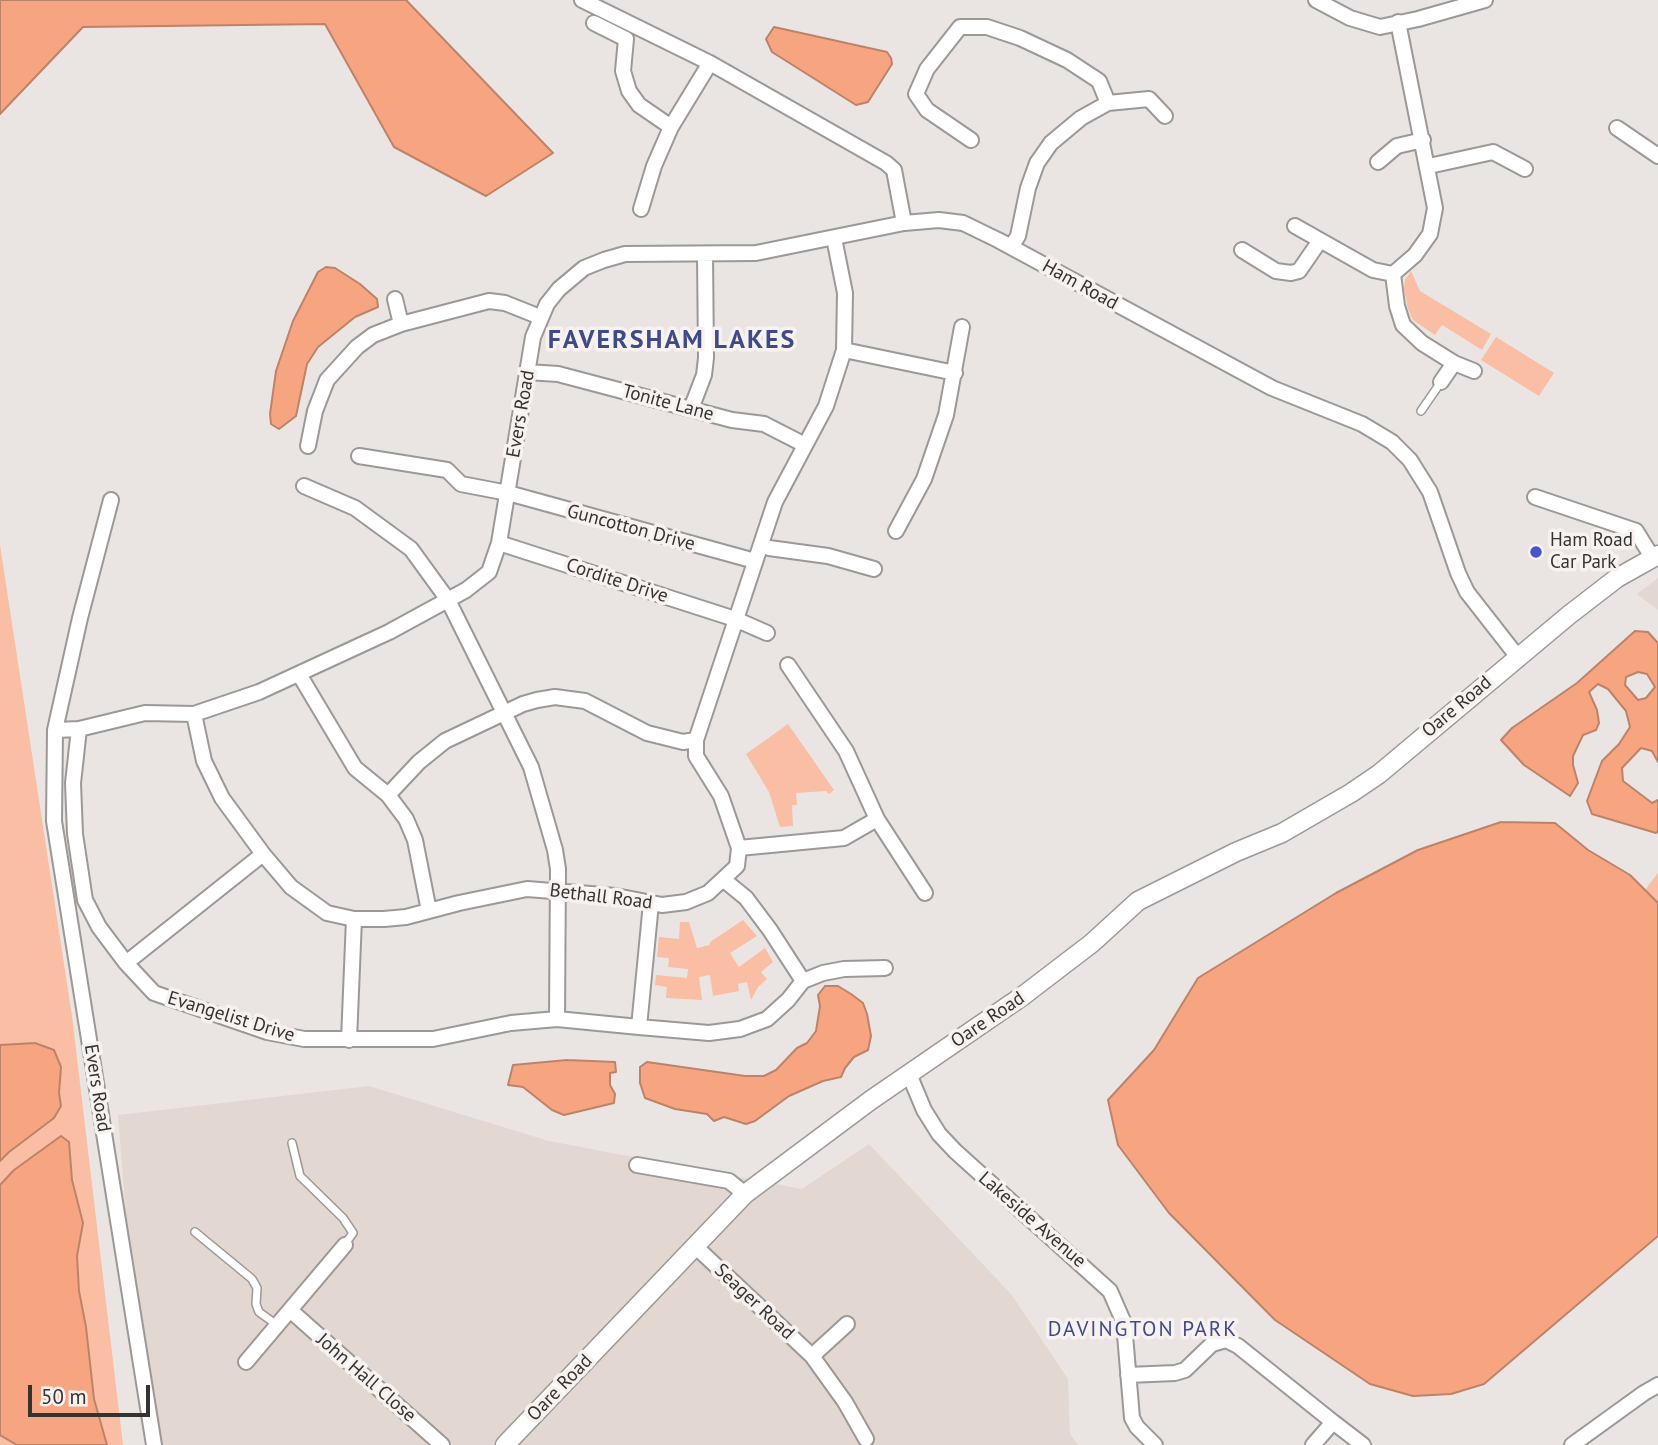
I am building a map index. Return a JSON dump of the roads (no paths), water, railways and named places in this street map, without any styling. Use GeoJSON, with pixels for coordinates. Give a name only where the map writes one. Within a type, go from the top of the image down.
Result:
{"type":"FeatureCollection","features":[{"type":"Feature","properties":{"kind":"street"},"geometry":{"type":"LineString","coordinates":[[582,0],[710,63],[886,163],[894,170],[904,223]]}},
{"type":"Feature","properties":{"kind":"street"},"geometry":{"type":"LineString","coordinates":[[1316,0],[1350,18],[1380,27],[1485,0]]}},
{"type":"Feature","properties":{"kind":"street"},"geometry":{"type":"LineString","coordinates":[[1393,274],[1415,255],[1430,234],[1436,208],[1398,22]]}},
{"type":"Feature","properties":{"kind":"street"},"geometry":{"type":"LineString","coordinates":[[594,23],[626,39],[623,71],[629,91],[639,105],[671,127]]}},
{"type":"Feature","properties":{"kind":"street"},"geometry":{"type":"LineString","coordinates":[[971,140],[928,110],[916,94],[927,69],[960,27],[987,27],[1020,38],[1067,60],[1099,80],[1108,103]]}},
{"type":"Feature","properties":{"kind":"street"},"geometry":{"type":"LineString","coordinates":[[640,209],[654,166],[671,127],[710,63]]}},
{"type":"Feature","properties":{"kind":"street"},"geometry":{"type":"LineString","coordinates":[[1011,247],[1018,236],[1028,188],[1037,163],[1051,143],[1081,118],[1108,103],[1149,99],[1165,116]]}},
{"type":"Feature","properties":{"kind":"street"},"geometry":{"type":"LineString","coordinates":[[1617,128],[1658,156]]}},
{"type":"Feature","properties":{"kind":"street"},"geometry":{"type":"LineString","coordinates":[[1378,162],[1397,146],[1423,140]]}},
{"type":"Feature","properties":{"kind":"street"},"geometry":{"type":"LineString","coordinates":[[1429,166],[1493,152],[1525,169]]}},
{"type":"Feature","properties":{"kind":"street","name":"Ham Road"},"geometry":{"type":"LineString","coordinates":[[904,223],[939,220],[963,223],[1272,388],[1362,424],[1401,450],[1418,470],[1430,492],[1467,592],[1517,656]]}},
{"type":"Feature","properties":{"kind":"street","name":"Evers Road"},"geometry":{"type":"LineString","coordinates":[[194,715],[259,692],[389,632],[449,600],[489,572],[499,543],[533,337],[547,304],[584,268],[625,254],[756,253],[904,223]]}},
{"type":"Feature","properties":{"kind":"street"},"geometry":{"type":"LineString","coordinates":[[1295,226],[1319,242],[1373,270],[1393,274]]}},
{"type":"Feature","properties":{"kind":"street"},"geometry":{"type":"LineString","coordinates":[[834,238],[845,293],[844,351],[827,406],[775,502],[696,740],[696,756],[721,796],[740,848],[844,838],[877,820]]}},
{"type":"Feature","properties":{"kind":"street"},"geometry":{"type":"LineString","coordinates":[[1242,250],[1276,271],[1291,273],[1299,271],[1319,242]]}},
{"type":"Feature","properties":{"kind":"street"},"geometry":{"type":"LineString","coordinates":[[691,409],[704,375],[706,358],[705,254]]}},
{"type":"Feature","properties":{"kind":"street"},"geometry":{"type":"LineString","coordinates":[[1393,274],[1396,306],[1402,325],[1422,343],[1454,363],[1474,371]]}},
{"type":"Feature","properties":{"kind":"street"},"geometry":{"type":"LineString","coordinates":[[395,299],[401,324]]}},
{"type":"Feature","properties":{"kind":"street"},"geometry":{"type":"LineString","coordinates":[[308,446],[315,411],[327,380],[357,347],[373,335],[401,324],[489,300],[505,303],[540,317]]}},
{"type":"Feature","properties":{"kind":"street"},"geometry":{"type":"LineString","coordinates":[[896,531],[924,479],[946,415],[962,327]]}},
{"type":"Feature","properties":{"kind":"street"},"geometry":{"type":"LineString","coordinates":[[844,351],[955,373]]}},
{"type":"Feature","properties":{"kind":"street"},"geometry":{"type":"LineString","coordinates":[[1441,382],[1454,363]]}},
{"type":"Feature","properties":{"kind":"street","name":"Tonite Lane"},"geometry":{"type":"LineString","coordinates":[[527,372],[558,374],[732,420],[764,424],[805,445]]}},
{"type":"Feature","properties":{"kind":"street","name":"Guncotton Drive"},"geometry":{"type":"LineString","coordinates":[[359,456],[447,470],[461,484],[508,494],[755,561]]}},
{"type":"Feature","properties":{"kind":"street"},"geometry":{"type":"LineString","coordinates":[[304,486],[355,508],[411,549],[449,600],[531,767],[558,869],[557,1019]]}},
{"type":"Feature","properties":{"kind":"street"},"geometry":{"type":"LineString","coordinates":[[1535,497],[1636,531],[1655,556]]}},
{"type":"Feature","properties":{"kind":"street","name":"Evers Road"},"geometry":{"type":"LineString","coordinates":[[111,500],[80,618],[55,730],[54,821],[154,1445]]}},
{"type":"Feature","properties":{"kind":"street","name":"Cordite Drive"},"geometry":{"type":"LineString","coordinates":[[499,543],[735,619],[767,633]]}},
{"type":"Feature","properties":{"kind":"street"},"geometry":{"type":"LineString","coordinates":[[769,548],[828,556],[874,569]]}},
{"type":"Feature","properties":{"kind":"street","name":"Oare Road"},"geometry":{"type":"LineString","coordinates":[[505,1445],[745,1194],[834,1127],[1034,988],[1092,943],[1138,901],[1236,852],[1282,833],[1361,787],[1517,656],[1617,578],[1655,556]]}},
{"type":"Feature","properties":{"kind":"street"},"geometry":{"type":"LineString","coordinates":[[788,665],[846,751],[877,820],[925,893]]}},
{"type":"Feature","properties":{"kind":"street"},"geometry":{"type":"LineString","coordinates":[[299,674],[355,768],[388,795],[406,819],[415,840],[429,912]]}},
{"type":"Feature","properties":{"kind":"street"},"geometry":{"type":"LineString","coordinates":[[388,795],[419,762],[444,741],[537,699],[555,697],[586,701],[647,733],[683,742],[696,740]]}},
{"type":"Feature","properties":{"kind":"street"},"geometry":{"type":"LineString","coordinates":[[55,730],[79,729],[145,713],[194,715]]}},
{"type":"Feature","properties":{"kind":"street","name":"Bethall Road"},"geometry":{"type":"LineString","coordinates":[[194,715],[204,761],[222,798],[291,887],[327,913],[355,919],[384,919],[429,912],[527,889],[616,896],[662,905],[686,902],[708,894],[723,880],[737,866],[740,848]]}},
{"type":"Feature","properties":{"kind":"street","name":"Evangelist Drive"},"geometry":{"type":"LineString","coordinates":[[79,729],[72,783],[75,834],[85,900],[99,927],[126,963],[154,993],[267,1032],[304,1039],[433,1039],[510,1023],[557,1019],[709,1033],[740,1029],[766,1019],[788,1000],[803,981]]}},
{"type":"Feature","properties":{"kind":"street"},"geometry":{"type":"LineString","coordinates":[[126,963],[262,853]]}},
{"type":"Feature","properties":{"kind":"street"},"geometry":{"type":"LineString","coordinates":[[723,880],[746,898],[803,981],[844,969],[885,968]]}},
{"type":"Feature","properties":{"kind":"street"},"geometry":{"type":"LineString","coordinates":[[639,1027],[651,903]]}},
{"type":"Feature","properties":{"kind":"street"},"geometry":{"type":"LineString","coordinates":[[349,1040],[355,919]]}},
{"type":"Feature","properties":{"kind":"street","name":"Lakeside Avenue"},"geometry":{"type":"LineString","coordinates":[[909,1074],[929,1118],[954,1151],[1110,1291],[1124,1323],[1132,1418],[1155,1445]]}},
{"type":"Feature","properties":{"kind":"street"},"geometry":{"type":"LineString","coordinates":[[637,1165],[729,1181],[745,1194]]}},
{"type":"Feature","properties":{"kind":"street"},"geometry":{"type":"LineString","coordinates":[[246,1362],[345,1245]]}},
{"type":"Feature","properties":{"kind":"street","name":"Seager Road"},"geometry":{"type":"LineString","coordinates":[[696,1247],[812,1356],[839,1392],[870,1442]]}},
{"type":"Feature","properties":{"kind":"street","name":"John Hall Close"},"geometry":{"type":"LineString","coordinates":[[289,1310],[442,1445]]}},
{"type":"Feature","properties":{"kind":"street"},"geometry":{"type":"LineString","coordinates":[[812,1356],[847,1324]]}},
{"type":"Feature","properties":{"kind":"street"},"geometry":{"type":"LineString","coordinates":[[1128,1375],[1175,1373],[1185,1370],[1212,1345],[1226,1340],[1238,1346],[1363,1445]]}},
{"type":"Feature","properties":{"kind":"street"},"geometry":{"type":"LineString","coordinates":[[1572,1445],[1658,1385]]}},
{"type":"Feature","properties":{"kind":"street"},"geometry":{"type":"LineString","coordinates":[[1313,1445],[1334,1422]]}},
{"type":"Feature","properties":{"kind":"lane"},"geometry":{"type":"LineString","coordinates":[[1421,411],[1441,382]]}},
{"type":"Feature","properties":{"kind":"lane"},"geometry":{"type":"LineString","coordinates":[[292,1143],[300,1176],[343,1218],[353,1233],[345,1245]]}},
{"type":"Feature","properties":{"kind":"lane"},"geometry":{"type":"LineString","coordinates":[[195,1231],[251,1279],[257,1287],[256,1304],[260,1312],[277,1325]]}},
{"type":"Feature","properties":{"kind":"place","name":"Ham Road Car Park"},"geometry":{"type":"Point","coordinates":[1536,552]}},
{"type":"Feature","properties":{"kind":"district","name":"FAVERSHAM LAKES"},"geometry":{"type":"Point","coordinates":[672,341]}},
{"type":"Feature","properties":{"kind":"district","name":"DAVINGTON PARK"},"geometry":{"type":"Point","coordinates":[1143,1330]}}]}
